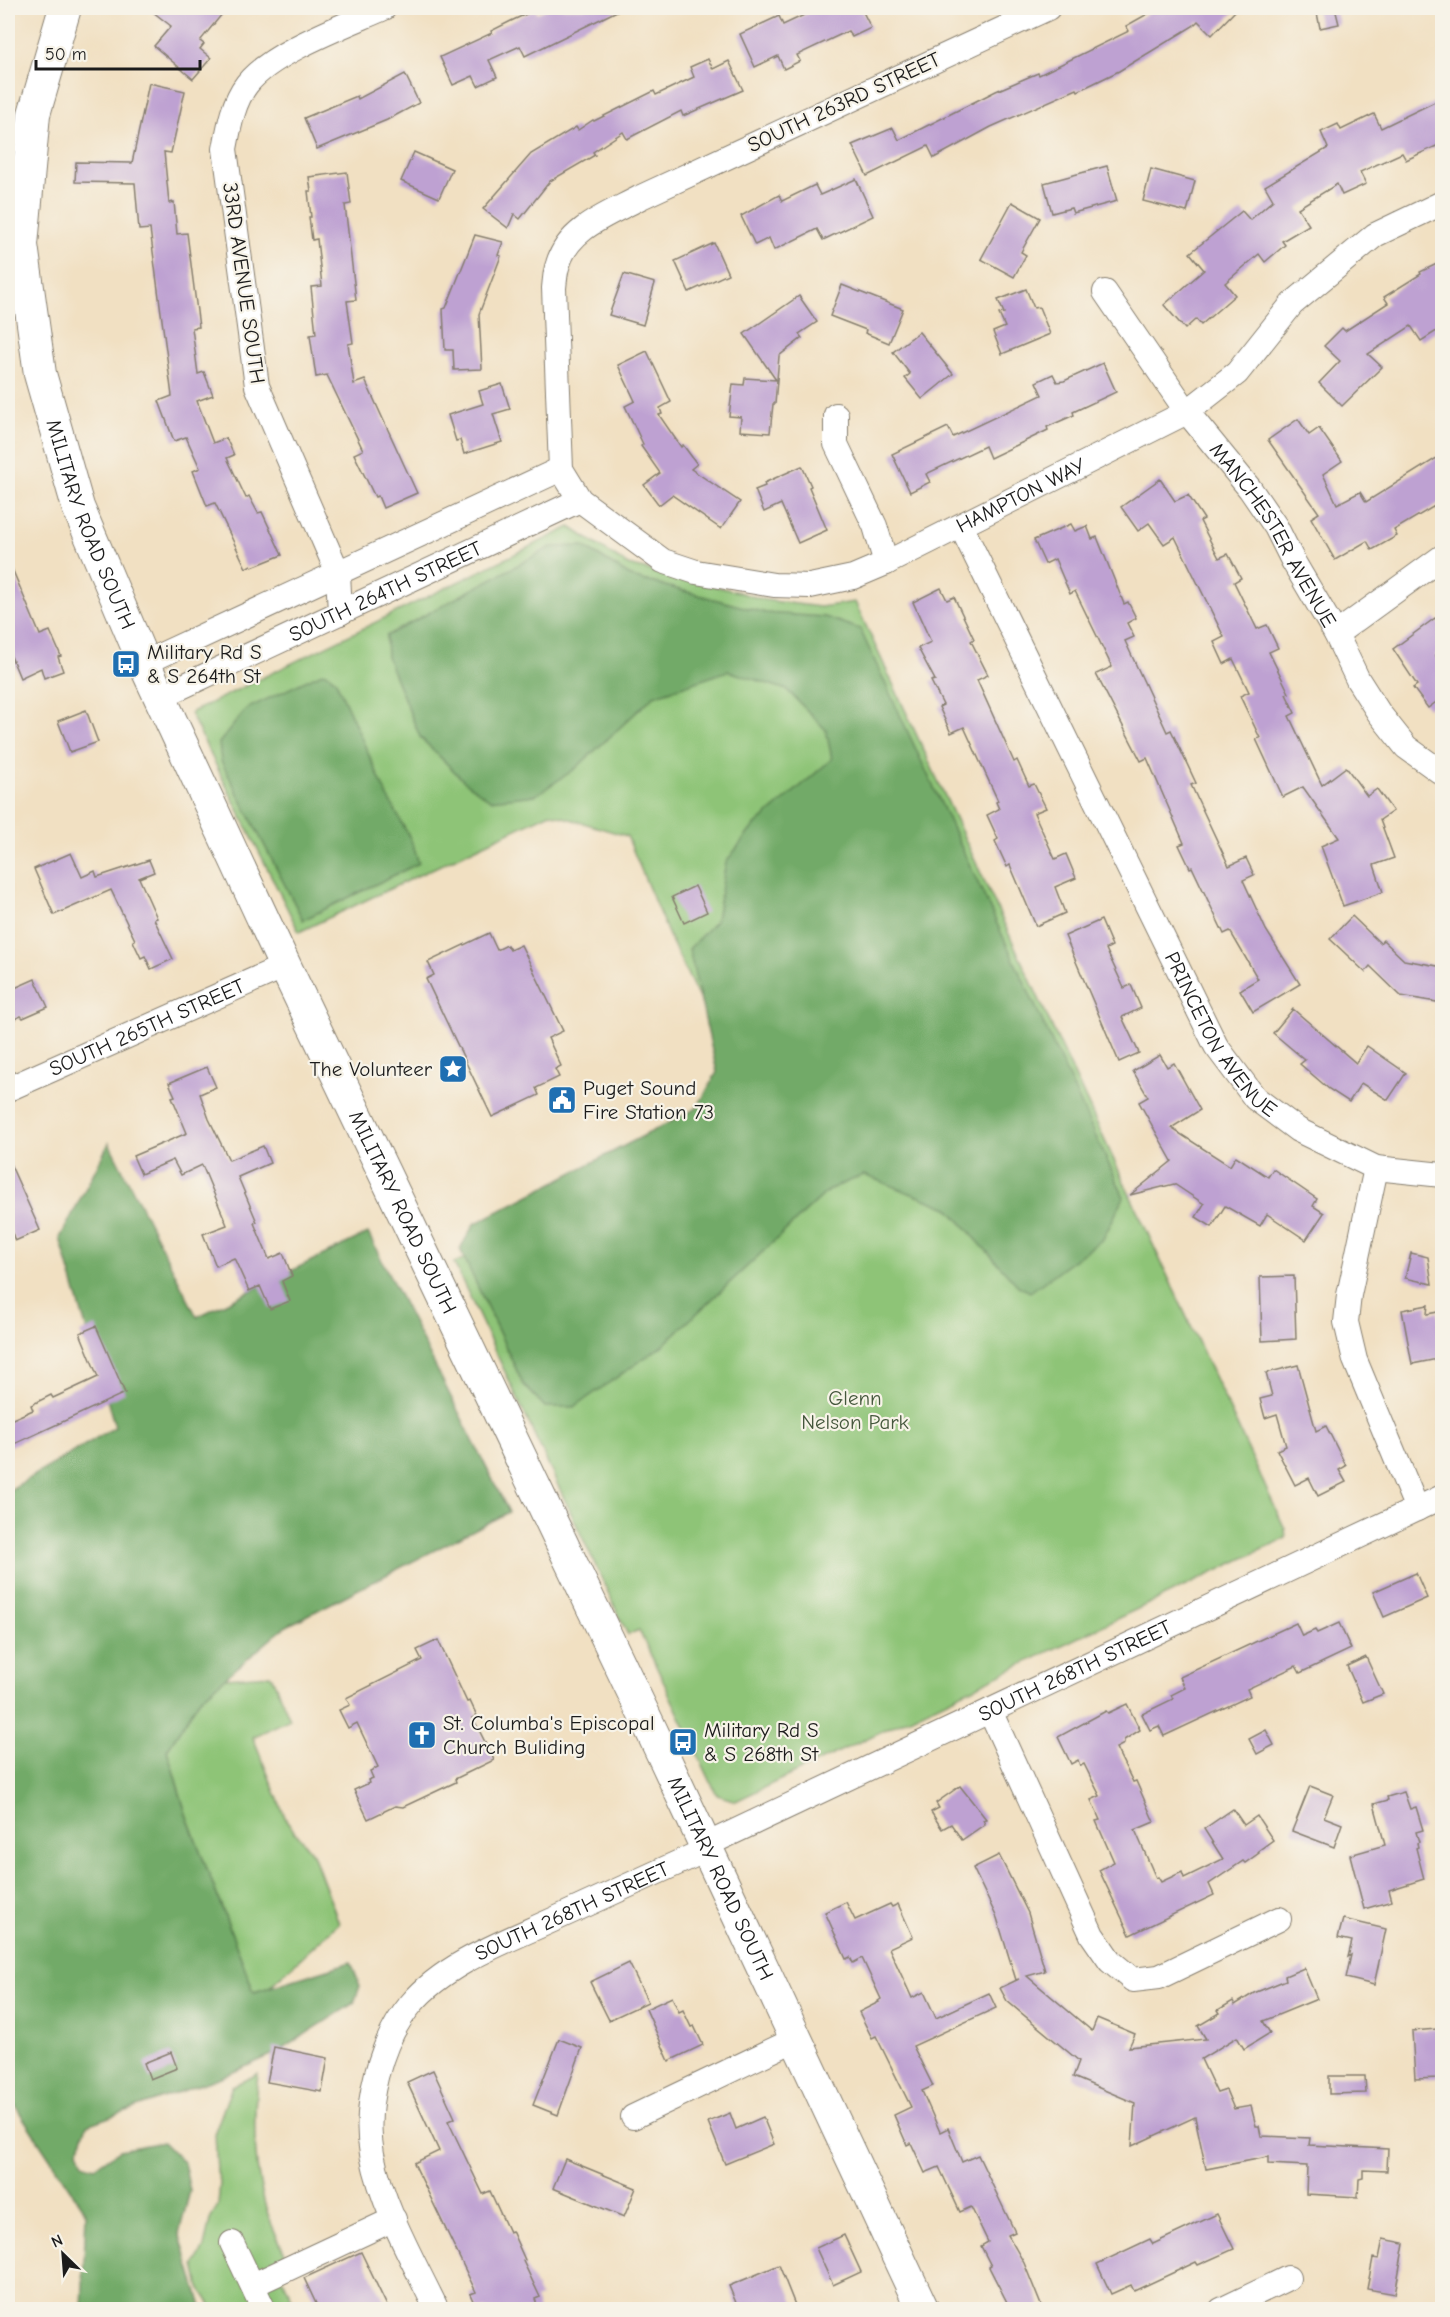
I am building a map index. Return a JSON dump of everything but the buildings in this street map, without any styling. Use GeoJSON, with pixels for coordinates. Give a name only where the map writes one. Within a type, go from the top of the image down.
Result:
{"type":"FeatureCollection","features":[{"type":"Feature","properties":{"kind":"main road","name":"MILITARY ROAD SOUTH"},"geometry":{"type":"LineString","coordinates":[[65,8],[34,114],[22,245],[40,374],[78,507],[144,663],[285,966],[707,1847],[922,2310]]}},
{"type":"Feature","properties":{"kind":"street","name":"33RD AVENUE SOUTH"},"geometry":{"type":"LineString","coordinates":[[340,613],[338,573],[257,386],[225,149],[232,115],[247,84],[267,64],[384,8]]}},
{"type":"Feature","properties":{"kind":"street","name":"SOUTH 263RD STREET"},"geometry":{"type":"LineString","coordinates":[[561,470],[554,288],[558,263],[568,243],[582,228],[641,197],[1048,8]]}},
{"type":"Feature","properties":{"kind":"street","name":"HAMPTON WAY"},"geometry":{"type":"LineString","coordinates":[[561,470],[580,500],[663,561],[696,572],[774,585],[810,586],[853,577],[961,526],[1187,412],[1237,373],[1292,304],[1375,235],[1443,203]]}},
{"type":"Feature","properties":{"kind":"street","name":"MANCHESTER AVENUE"},"geometry":{"type":"LineString","coordinates":[[1105,292],[1187,412],[1250,489],[1269,518],[1336,634],[1358,680],[1379,713],[1406,747],[1443,773]]}},
{"type":"Feature","properties":{"kind":"street"},"geometry":{"type":"LineString","coordinates":[[836,415],[836,444],[874,526],[886,562]]}},
{"type":"Feature","properties":{"kind":"street","name":"SOUTH 264TH STREET"},"geometry":{"type":"LineString","coordinates":[[144,663],[561,470]]}},
{"type":"Feature","properties":{"kind":"street","name":"SOUTH 264TH STREET"},"geometry":{"type":"LineString","coordinates":[[160,697],[580,500]]}},
{"type":"Feature","properties":{"kind":"street","name":"PRINCETON AVENUE"},"geometry":{"type":"LineString","coordinates":[[961,526],[1216,1046],[1255,1098],[1298,1130],[1376,1168]]}},
{"type":"Feature","properties":{"kind":"street"},"geometry":{"type":"LineString","coordinates":[[1336,634],[1443,557]]}},
{"type":"Feature","properties":{"kind":"street","name":"SOUTH 265TH STREET"},"geometry":{"type":"LineString","coordinates":[[8,1089],[285,966]]}},
{"type":"Feature","properties":{"kind":"street"},"geometry":{"type":"LineString","coordinates":[[1417,1509],[1354,1360],[1346,1322],[1348,1295],[1376,1168],[1443,1175]]}},
{"type":"Feature","properties":{"kind":"street","name":"SOUTH 268TH STREET"},"geometry":{"type":"LineString","coordinates":[[437,2310],[385,2199],[372,2153],[370,2122],[374,2082],[388,2040],[411,2004],[440,1978],[483,1952],[1443,1497]]}},
{"type":"Feature","properties":{"kind":"street"},"geometry":{"type":"LineString","coordinates":[[990,1711],[1092,1935],[1110,1961],[1133,1980],[1159,1977],[1279,1919]]}},
{"type":"Feature","properties":{"kind":"street"},"geometry":{"type":"LineString","coordinates":[[633,2116],[796,2039]]}},
{"type":"Feature","properties":{"kind":"street"},"geometry":{"type":"LineString","coordinates":[[253,2285],[394,2219]]}},
{"type":"Feature","properties":{"kind":"street"},"geometry":{"type":"LineString","coordinates":[[232,2243],[264,2310]]}},
{"type":"Feature","properties":{"kind":"street"},"geometry":{"type":"LineString","coordinates":[[1221,2310],[1288,2278]]}},
{"type":"Feature","properties":{"kind":"green space","name":"Glenn Nelson Park"},"geometry":{"type":"Polygon","coordinates":[[[570,527],[628,565],[765,600],[820,607],[855,602],[1285,1529],[1286,1538],[736,1801],[717,1795],[639,1630],[628,1635],[454,1263],[759,1123],[669,936],[627,836],[550,813],[299,932],[190,713],[570,527]]]}},
{"type":"Feature","properties":{"kind":"green space"},"geometry":{"type":"Polygon","coordinates":[[[583,546],[632,577],[766,613],[825,617],[860,629],[1124,1197],[1103,1239],[1030,1292],[1018,1286],[948,1208],[864,1175],[830,1189],[662,1346],[574,1407],[545,1407],[523,1384],[460,1249],[474,1224],[697,1108],[717,1072],[689,949],[716,920],[726,862],[753,827],[832,759],[826,730],[787,690],[728,671],[654,696],[575,769],[536,795],[490,800],[465,782],[420,737],[387,657],[386,636],[551,547],[583,546]]]}},
{"type":"Feature","properties":{"kind":"green space"},"geometry":{"type":"Polygon","coordinates":[[[324,672],[335,679],[386,793],[411,840],[419,863],[303,920],[221,761],[219,743],[246,709],[324,672]]]}},
{"type":"Feature","properties":{"kind":"green space"},"geometry":{"type":"Polygon","coordinates":[[[109,1143],[197,1317],[368,1233],[509,1512],[285,1627],[199,1700],[167,1750],[186,1814],[254,1992],[351,1962],[360,1986],[354,2003],[276,2053],[229,2074],[87,2125],[78,2150],[83,2163],[95,2167],[120,2150],[163,2142],[184,2163],[190,2191],[179,2233],[203,2309],[82,2309],[86,2213],[8,2095],[8,1491],[115,1427],[60,1238],[109,1143]]]}},
{"type":"Feature","properties":{"kind":"green space"},"geometry":{"type":"Polygon","coordinates":[[[271,1675],[290,1719],[253,1737],[287,1822],[313,1854],[339,1923],[268,1988],[254,1992],[186,1814],[167,1750],[199,1700],[225,1678],[271,1675]]]}},
{"type":"Feature","properties":{"kind":"green space"},"geometry":{"type":"Polygon","coordinates":[[[258,2074],[255,2131],[261,2188],[272,2225],[292,2267],[280,2273],[297,2309],[214,2309],[200,2288],[195,2265],[204,2247],[210,2220],[218,2205],[220,2182],[217,2172],[215,2132],[232,2086],[258,2074]]]}},
{"type":"Feature","properties":{"kind":"place","name":"Military Rd S & S 264th St"},"geometry":{"type":"Point","coordinates":[126,664]}},
{"type":"Feature","properties":{"kind":"place","name":"The Volunteer"},"geometry":{"type":"Point","coordinates":[453,1069]}},
{"type":"Feature","properties":{"kind":"place","name":"Puget Sound Fire Station 73"},"geometry":{"type":"Point","coordinates":[562,1100]}},
{"type":"Feature","properties":{"kind":"place","name":"St. Columba's Episcopal Church Buliding"},"geometry":{"type":"Point","coordinates":[422,1735]}},
{"type":"Feature","properties":{"kind":"place","name":"Military Rd S & S 268th St"},"geometry":{"type":"Point","coordinates":[683,1742]}}]}
